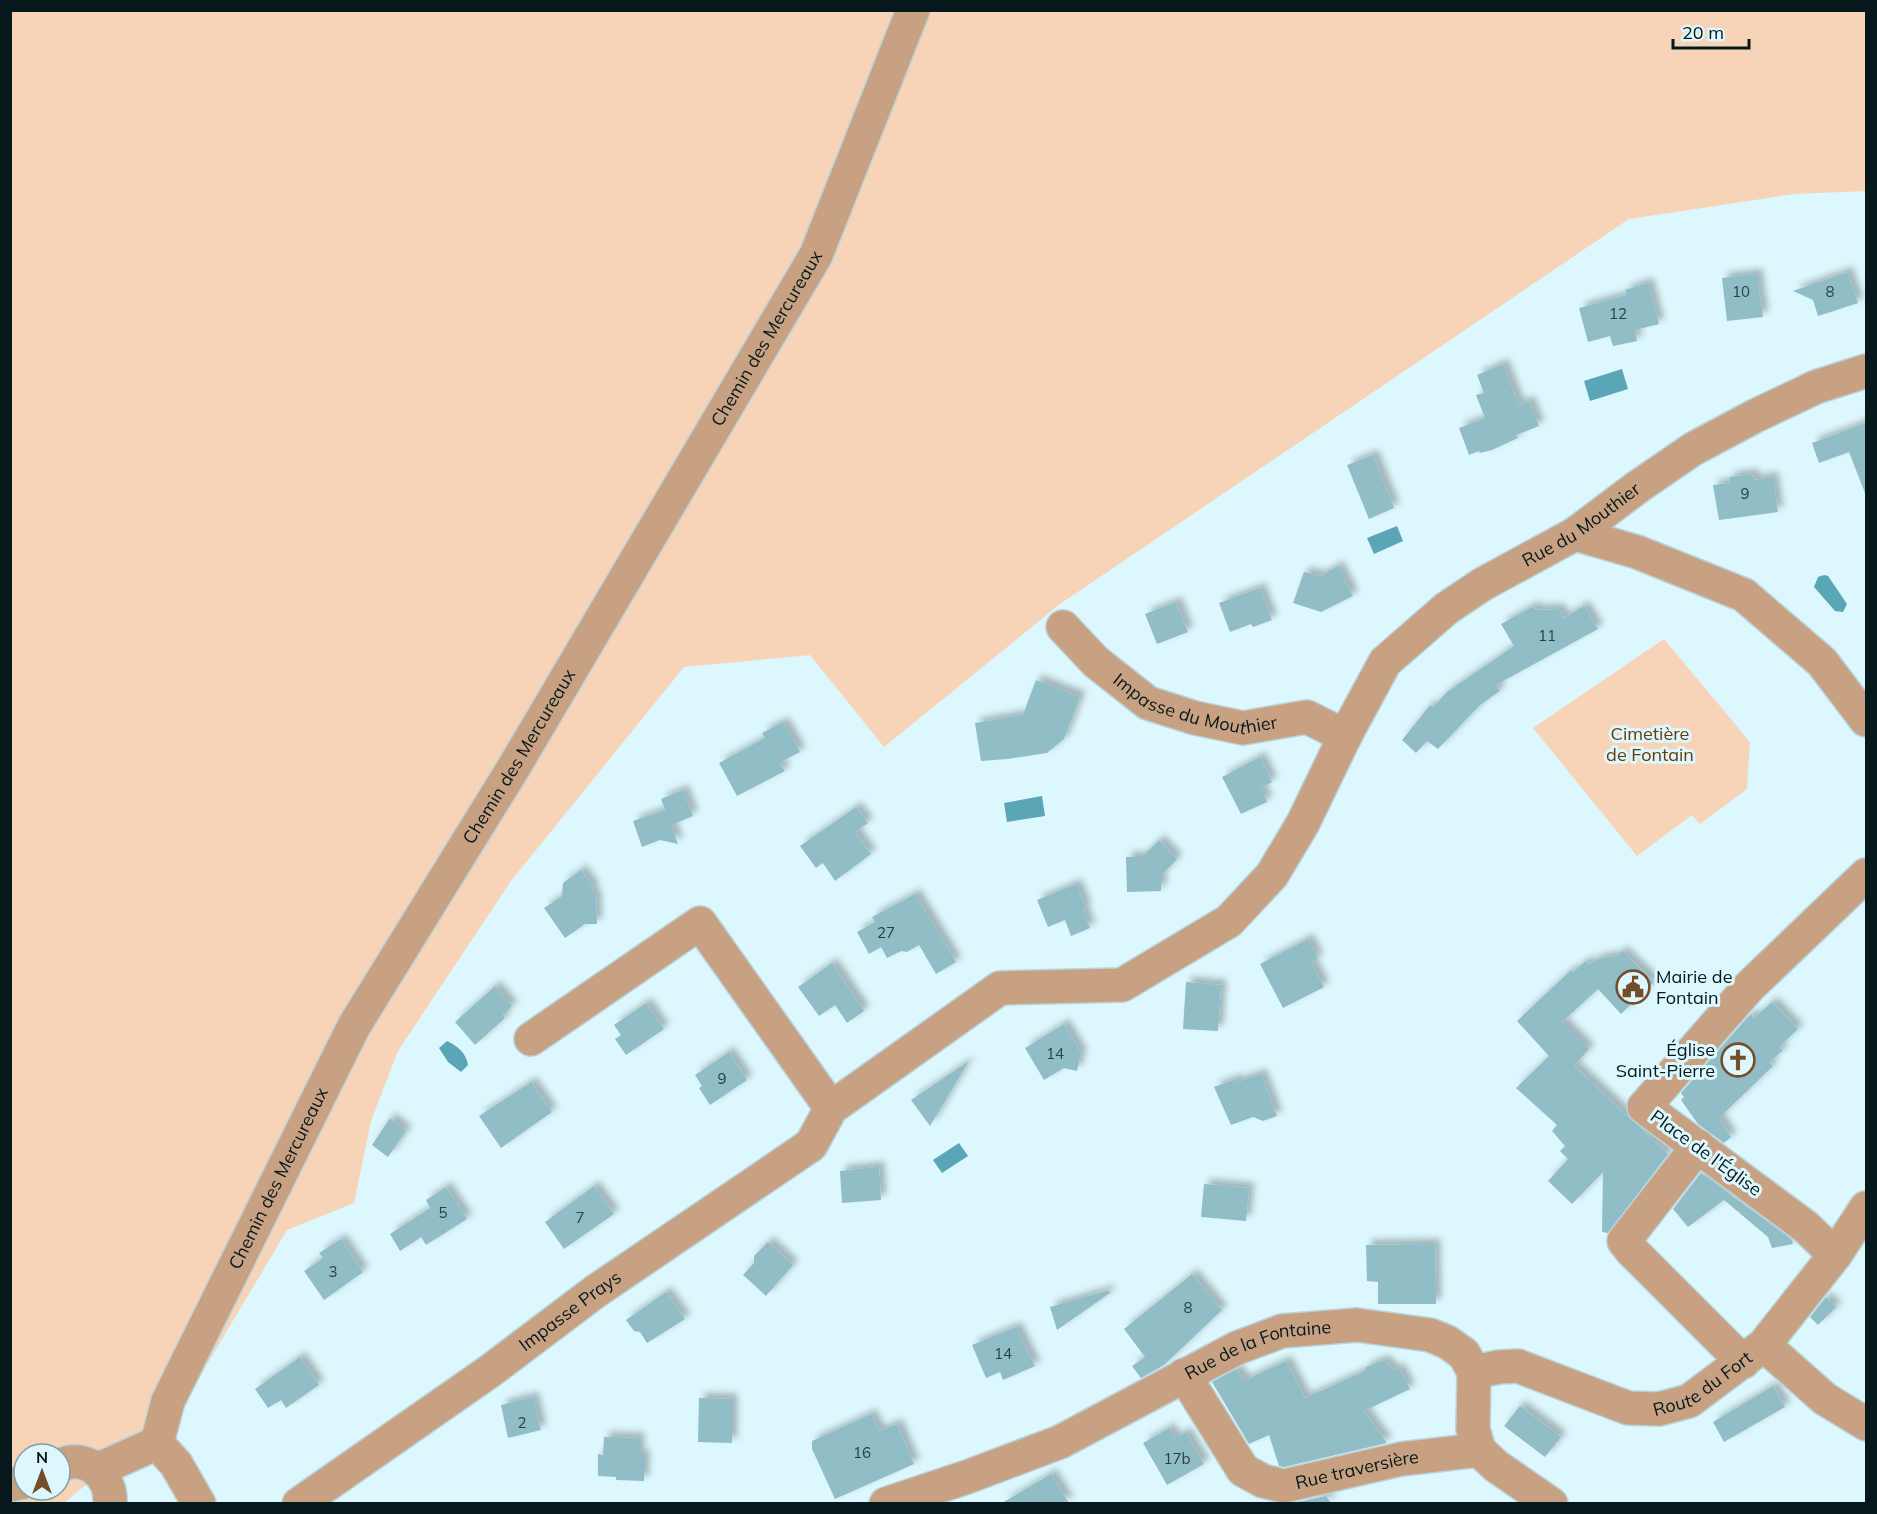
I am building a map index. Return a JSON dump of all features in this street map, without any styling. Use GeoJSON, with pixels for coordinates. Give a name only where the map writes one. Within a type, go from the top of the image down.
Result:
{"type":"FeatureCollection","features":[{"type":"Feature","properties":{"kind":"street","name":"Chemin des Mercureaux"},"geometry":{"type":"LineString","coordinates":[[157,1443],[173,1390],[354,1026],[514,767],[816,255],[913,10]]}},
{"type":"Feature","properties":{"kind":"street","name":"Rue du Mouthier"},"geometry":{"type":"LineString","coordinates":[[1000,988],[1122,985],[1228,921],[1272,875],[1303,823],[1345,736],[1385,662],[1438,616],[1483,584],[1575,534],[1693,449],[1816,387],[1866,371]]}},
{"type":"Feature","properties":{"kind":"street"},"geometry":{"type":"LineString","coordinates":[[1575,534],[1637,552],[1744,595],[1822,662],[1855,685],[1866,720]]}},
{"type":"Feature","properties":{"kind":"street","name":"Impasse du Mouthier"},"geometry":{"type":"LineString","coordinates":[[1063,627],[1096,662],[1148,703],[1196,718],[1243,728],[1307,717],[1345,736]]}},
{"type":"Feature","properties":{"kind":"street","name":"Place de l'Église"},"geometry":{"type":"LineString","coordinates":[[1835,1255],[1806,1227],[1644,1107],[1749,987],[1866,875]]}},
{"type":"Feature","properties":{"kind":"street"},"geometry":{"type":"LineString","coordinates":[[531,1040],[700,923],[831,1108]]}},
{"type":"Feature","properties":{"kind":"street","name":"Impasse Prays"},"geometry":{"type":"LineString","coordinates":[[298,1503],[490,1371],[596,1292],[810,1145],[831,1108],[1000,988]]}},
{"type":"Feature","properties":{"kind":"street"},"geometry":{"type":"LineString","coordinates":[[1698,1146],[1624,1241],[1630,1250],[1754,1353],[1866,1424]]}},
{"type":"Feature","properties":{"kind":"street","name":"Route du Fort"},"geometry":{"type":"LineString","coordinates":[[1474,1372],[1518,1366],[1628,1408],[1659,1409],[1689,1401],[1754,1353],[1835,1255],[1866,1209]]}},
{"type":"Feature","properties":{"kind":"street","name":"Rue de la Fontaine"},"geometry":{"type":"LineString","coordinates":[[886,1503],[965,1490],[1237,1348],[1282,1331],[1357,1325],[1430,1335],[1447,1342],[1464,1354],[1474,1372]]}},
{"type":"Feature","properties":{"kind":"street"},"geometry":{"type":"LineString","coordinates":[[1474,1372],[1473,1429],[1479,1450],[1496,1466],[1551,1503]]}},
{"type":"Feature","properties":{"kind":"street","name":"Rue traversière"},"geometry":{"type":"LineString","coordinates":[[1184,1375],[1243,1470],[1263,1481],[1284,1486],[1401,1459],[1479,1450]]}},
{"type":"Feature","properties":{"kind":"street"},"geometry":{"type":"LineString","coordinates":[[72,1463],[87,1464],[111,1493],[157,1443],[176,1464],[199,1503]]}},
{"type":"Feature","properties":{"kind":"green space"},"geometry":{"type":"Polygon","coordinates":[[[10,11],[1866,11],[1866,191],[1795,194],[1629,219],[1060,604],[884,747],[810,655],[684,667],[511,881],[398,1051],[371,1121],[354,1203],[287,1230],[184,1403],[72,1496],[72,1442],[12,1442],[12,1502],[64,1503],[11,1503],[10,11]]]}},
{"type":"Feature","properties":{"kind":"green space","name":"Cimetière de Fontain"},"geometry":{"type":"Polygon","coordinates":[[[1664,639],[1750,742],[1747,789],[1700,824],[1692,815],[1637,856],[1533,728],[1664,639]]]}},
{"type":"Feature","properties":{"kind":"water"},"geometry":{"type":"Polygon","coordinates":[[[1622,369],[1628,389],[1590,401],[1584,381],[1622,369]]]}},
{"type":"Feature","properties":{"kind":"water"},"geometry":{"type":"Polygon","coordinates":[[[1397,526],[1403,541],[1374,554],[1367,538],[1397,526]]]}},
{"type":"Feature","properties":{"kind":"water"},"geometry":{"type":"Polygon","coordinates":[[[1828,576],[1847,604],[1843,612],[1835,611],[1814,587],[1818,577],[1828,576]]]}},
{"type":"Feature","properties":{"kind":"water"},"geometry":{"type":"Polygon","coordinates":[[[1042,796],[1045,816],[1007,822],[1004,803],[1042,796]]]}},
{"type":"Feature","properties":{"kind":"water"},"geometry":{"type":"Polygon","coordinates":[[[447,1041],[458,1048],[465,1057],[468,1065],[461,1072],[448,1062],[439,1048],[447,1041]]]}},
{"type":"Feature","properties":{"kind":"water"},"geometry":{"type":"Polygon","coordinates":[[[959,1143],[968,1156],[942,1173],[933,1160],[959,1143]]]}},
{"type":"Feature","properties":{"kind":"building"},"geometry":{"type":"Polygon","coordinates":[[[1847,272],[1858,303],[1818,316],[1813,300],[1793,291],[1847,272]]]}},
{"type":"Feature","properties":{"kind":"building"},"geometry":{"type":"Polygon","coordinates":[[[1757,274],[1763,317],[1727,321],[1722,278],[1757,274]]]}},
{"type":"Feature","properties":{"kind":"building"},"geometry":{"type":"Polygon","coordinates":[[[1648,283],[1659,324],[1635,330],[1637,341],[1613,346],[1610,336],[1588,342],[1579,308],[1627,295],[1625,290],[1648,283]]]}},
{"type":"Feature","properties":{"kind":"building"},"geometry":{"type":"Polygon","coordinates":[[[1503,364],[1519,405],[1529,401],[1539,426],[1516,435],[1518,438],[1492,450],[1469,455],[1459,428],[1485,418],[1476,395],[1484,393],[1477,375],[1503,364]]]}},
{"type":"Feature","properties":{"kind":"building"},"geometry":{"type":"Polygon","coordinates":[[[1866,423],[1865,493],[1849,452],[1819,463],[1812,443],[1866,423]]]}},
{"type":"Feature","properties":{"kind":"building"},"geometry":{"type":"Polygon","coordinates":[[[1373,455],[1394,508],[1369,519],[1347,465],[1373,455]]]}},
{"type":"Feature","properties":{"kind":"building"},"geometry":{"type":"Polygon","coordinates":[[[1753,474],[1754,480],[1773,477],[1778,512],[1719,520],[1713,485],[1730,483],[1729,477],[1753,474]]]}},
{"type":"Feature","properties":{"kind":"building"},"geometry":{"type":"Polygon","coordinates":[[[1338,566],[1353,596],[1321,612],[1293,603],[1304,572],[1320,576],[1338,566]]]}},
{"type":"Feature","properties":{"kind":"building"},"geometry":{"type":"Polygon","coordinates":[[[1260,588],[1272,620],[1253,627],[1251,624],[1230,632],[1219,603],[1260,588]]]}},
{"type":"Feature","properties":{"kind":"building"},"geometry":{"type":"Polygon","coordinates":[[[1176,602],[1188,632],[1157,644],[1145,614],[1176,602]]]}},
{"type":"Feature","properties":{"kind":"building"},"geometry":{"type":"Polygon","coordinates":[[[1584,606],[1598,629],[1496,685],[1500,691],[1480,705],[1438,749],[1427,741],[1416,753],[1402,740],[1430,705],[1433,707],[1447,692],[1514,646],[1501,624],[1532,607],[1539,610],[1559,609],[1564,618],[1584,606]]]}},
{"type":"Feature","properties":{"kind":"building"},"geometry":{"type":"Polygon","coordinates":[[[1036,680],[1080,697],[1064,739],[1047,753],[981,761],[975,723],[1023,715],[1036,680]]]}},
{"type":"Feature","properties":{"kind":"building"},"geometry":{"type":"Polygon","coordinates":[[[783,722],[800,752],[779,763],[785,771],[737,796],[719,763],[765,738],[762,733],[783,722]]]}},
{"type":"Feature","properties":{"kind":"building"},"geometry":{"type":"Polygon","coordinates":[[[1260,757],[1272,782],[1261,788],[1267,802],[1241,814],[1222,777],[1260,757]]]}},
{"type":"Feature","properties":{"kind":"building"},"geometry":{"type":"Polygon","coordinates":[[[683,790],[693,816],[671,825],[678,844],[660,840],[642,847],[633,821],[665,810],[661,799],[683,790]]]}},
{"type":"Feature","properties":{"kind":"building"},"geometry":{"type":"Polygon","coordinates":[[[856,807],[868,823],[855,832],[871,854],[835,881],[823,863],[816,868],[800,846],[856,807]]]}},
{"type":"Feature","properties":{"kind":"building"},"geometry":{"type":"Polygon","coordinates":[[[1159,840],[1177,859],[1161,876],[1161,891],[1127,892],[1126,857],[1142,857],[1159,840]]]}},
{"type":"Feature","properties":{"kind":"building"},"geometry":{"type":"Polygon","coordinates":[[[581,870],[594,888],[591,890],[596,897],[597,924],[585,924],[565,938],[544,908],[562,896],[563,883],[581,870]]]}},
{"type":"Feature","properties":{"kind":"building"},"geometry":{"type":"Polygon","coordinates":[[[1076,884],[1086,908],[1083,910],[1090,928],[1071,936],[1065,920],[1048,927],[1037,900],[1076,884]]]}},
{"type":"Feature","properties":{"kind":"building"},"geometry":{"type":"Polygon","coordinates":[[[915,894],[956,962],[936,974],[919,945],[907,952],[901,951],[887,958],[881,947],[869,954],[857,932],[875,922],[872,917],[915,894]]]}},
{"type":"Feature","properties":{"kind":"building"},"geometry":{"type":"Polygon","coordinates":[[[1308,939],[1318,959],[1311,962],[1324,987],[1283,1008],[1260,964],[1308,939]]]}},
{"type":"Feature","properties":{"kind":"building"},"geometry":{"type":"Polygon","coordinates":[[[1622,951],[1654,982],[1621,1014],[1598,989],[1562,1022],[1589,1049],[1574,1066],[1668,1154],[1608,1233],[1602,1232],[1603,1172],[1572,1204],[1548,1181],[1568,1159],[1560,1151],[1565,1146],[1552,1131],[1557,1125],[1516,1088],[1549,1056],[1517,1021],[1571,970],[1573,972],[1586,961],[1589,965],[1597,959],[1617,956],[1622,951]]]}},
{"type":"Feature","properties":{"kind":"building"},"geometry":{"type":"Polygon","coordinates":[[[832,963],[864,1011],[847,1023],[835,1005],[819,1016],[798,987],[832,963]]]}},
{"type":"Feature","properties":{"kind":"building"},"geometry":{"type":"Polygon","coordinates":[[[1186,982],[1221,985],[1218,1031],[1183,1029],[1186,982]]]}},
{"type":"Feature","properties":{"kind":"building"},"geometry":{"type":"Polygon","coordinates":[[[495,986],[512,1006],[503,1015],[505,1018],[475,1045],[455,1022],[495,986]]]}},
{"type":"Feature","properties":{"kind":"building","name":"Église Saint-Pierre"},"geometry":{"type":"Polygon","coordinates":[[[1772,1002],[1798,1029],[1779,1047],[1783,1050],[1769,1063],[1773,1066],[1719,1118],[1731,1137],[1724,1143],[1698,1124],[1681,1100],[1684,1097],[1681,1093],[1751,1014],[1754,1018],[1772,1002]]]}},
{"type":"Feature","properties":{"kind":"building"},"geometry":{"type":"Polygon","coordinates":[[[646,1003],[664,1029],[626,1055],[615,1039],[621,1035],[614,1025],[646,1003]]]}},
{"type":"Feature","properties":{"kind":"building"},"geometry":{"type":"Polygon","coordinates":[[[1064,1024],[1081,1053],[1077,1071],[1064,1068],[1044,1080],[1025,1048],[1064,1024]]]}},
{"type":"Feature","properties":{"kind":"building"},"geometry":{"type":"Polygon","coordinates":[[[729,1052],[747,1080],[710,1105],[699,1088],[702,1086],[695,1075],[729,1052]]]}},
{"type":"Feature","properties":{"kind":"building"},"geometry":{"type":"Polygon","coordinates":[[[969,1061],[930,1126],[911,1100],[969,1061]]]}},
{"type":"Feature","properties":{"kind":"building"},"geometry":{"type":"Polygon","coordinates":[[[1261,1074],[1277,1116],[1263,1121],[1253,1117],[1231,1125],[1214,1087],[1236,1079],[1237,1082],[1261,1074]]]}},
{"type":"Feature","properties":{"kind":"building"},"geometry":{"type":"Polygon","coordinates":[[[531,1082],[552,1112],[501,1148],[479,1116],[531,1082]]]}},
{"type":"Feature","properties":{"kind":"building"},"geometry":{"type":"Polygon","coordinates":[[[390,1118],[406,1131],[388,1157],[372,1145],[390,1118]]]}},
{"type":"Feature","properties":{"kind":"building"},"geometry":{"type":"Polygon","coordinates":[[[879,1167],[881,1200],[842,1203],[840,1171],[879,1167]]]}},
{"type":"Feature","properties":{"kind":"building"},"geometry":{"type":"Polygon","coordinates":[[[1701,1173],[1792,1240],[1793,1244],[1772,1248],[1768,1237],[1724,1200],[1688,1227],[1673,1209],[1701,1173]]]}},
{"type":"Feature","properties":{"kind":"building"},"geometry":{"type":"Polygon","coordinates":[[[1204,1184],[1249,1188],[1246,1221],[1201,1217],[1204,1184]]]}},
{"type":"Feature","properties":{"kind":"building"},"geometry":{"type":"Polygon","coordinates":[[[594,1186],[614,1214],[564,1249],[545,1222],[594,1186]]]}},
{"type":"Feature","properties":{"kind":"building"},"geometry":{"type":"Polygon","coordinates":[[[446,1187],[467,1219],[426,1245],[421,1237],[400,1251],[390,1234],[430,1208],[426,1200],[446,1187]]]}},
{"type":"Feature","properties":{"kind":"building"},"geometry":{"type":"Polygon","coordinates":[[[341,1239],[363,1272],[324,1300],[304,1271],[323,1258],[319,1253],[341,1239]]]}},
{"type":"Feature","properties":{"kind":"building"},"geometry":{"type":"Polygon","coordinates":[[[768,1242],[793,1265],[766,1296],[743,1275],[754,1263],[754,1256],[768,1242]]]}},
{"type":"Feature","properties":{"kind":"building"},"geometry":{"type":"Polygon","coordinates":[[[1435,1244],[1436,1304],[1378,1304],[1378,1282],[1367,1281],[1366,1245],[1435,1244]]]}},
{"type":"Feature","properties":{"kind":"building"},"geometry":{"type":"Polygon","coordinates":[[[1192,1274],[1222,1310],[1164,1365],[1141,1378],[1132,1366],[1145,1357],[1124,1329],[1192,1274]]]}},
{"type":"Feature","properties":{"kind":"building"},"geometry":{"type":"Polygon","coordinates":[[[1109,1290],[1110,1293],[1057,1330],[1050,1307],[1109,1290]]]}},
{"type":"Feature","properties":{"kind":"building"},"geometry":{"type":"Polygon","coordinates":[[[666,1292],[685,1319],[647,1343],[640,1332],[634,1331],[626,1320],[666,1292]]]}},
{"type":"Feature","properties":{"kind":"building"},"geometry":{"type":"Polygon","coordinates":[[[1826,1297],[1836,1307],[1818,1325],[1810,1317],[1826,1297]]]}},
{"type":"Feature","properties":{"kind":"building"},"geometry":{"type":"Polygon","coordinates":[[[1016,1327],[1035,1366],[1003,1380],[1000,1372],[986,1378],[972,1345],[1016,1327]]]}},
{"type":"Feature","properties":{"kind":"building"},"geometry":{"type":"Polygon","coordinates":[[[300,1357],[319,1385],[286,1408],[281,1400],[268,1408],[255,1389],[300,1357]]]}},
{"type":"Feature","properties":{"kind":"building"},"geometry":{"type":"Polygon","coordinates":[[[1383,1360],[1395,1371],[1399,1368],[1410,1389],[1364,1411],[1387,1443],[1284,1467],[1279,1466],[1269,1435],[1249,1444],[1212,1382],[1237,1369],[1244,1381],[1286,1361],[1305,1398],[1365,1371],[1366,1367],[1383,1360]]]}},
{"type":"Feature","properties":{"kind":"building"},"geometry":{"type":"Polygon","coordinates":[[[1773,1386],[1785,1407],[1724,1442],[1713,1422],[1773,1386]]]}},
{"type":"Feature","properties":{"kind":"building"},"geometry":{"type":"Polygon","coordinates":[[[533,1397],[541,1430],[508,1438],[501,1405],[533,1397]]]}},
{"type":"Feature","properties":{"kind":"building"},"geometry":{"type":"Polygon","coordinates":[[[699,1398],[732,1399],[732,1443],[698,1442],[699,1398]]]}},
{"type":"Feature","properties":{"kind":"building"},"geometry":{"type":"Polygon","coordinates":[[[1520,1406],[1561,1437],[1545,1457],[1504,1426],[1520,1406]]]}},
{"type":"Feature","properties":{"kind":"building"},"geometry":{"type":"Polygon","coordinates":[[[871,1414],[879,1431],[897,1424],[914,1464],[835,1499],[812,1449],[812,1441],[871,1414]]]}},
{"type":"Feature","properties":{"kind":"building"},"geometry":{"type":"Polygon","coordinates":[[[1169,1428],[1175,1438],[1186,1433],[1204,1464],[1167,1485],[1143,1443],[1169,1428]]]}},
{"type":"Feature","properties":{"kind":"building"},"geometry":{"type":"Polygon","coordinates":[[[604,1437],[639,1438],[639,1455],[644,1455],[644,1481],[616,1480],[616,1477],[598,1476],[598,1454],[603,1455],[604,1437]]]}},
{"type":"Feature","properties":{"kind":"building"},"geometry":{"type":"Polygon","coordinates":[[[1051,1474],[1069,1503],[1002,1503],[1051,1474]]]}},
{"type":"Feature","properties":{"kind":"building"},"geometry":{"type":"Polygon","coordinates":[[[1326,1496],[1331,1503],[1293,1503],[1326,1496]]]}},
{"type":"Feature","properties":{"kind":"place","name":"Mairie de Fontain"},"geometry":{"type":"Point","coordinates":[1633,987]}},
{"type":"Feature","properties":{"kind":"place","name":"Église Saint-Pierre"},"geometry":{"type":"Point","coordinates":[1738,1060]}}]}
